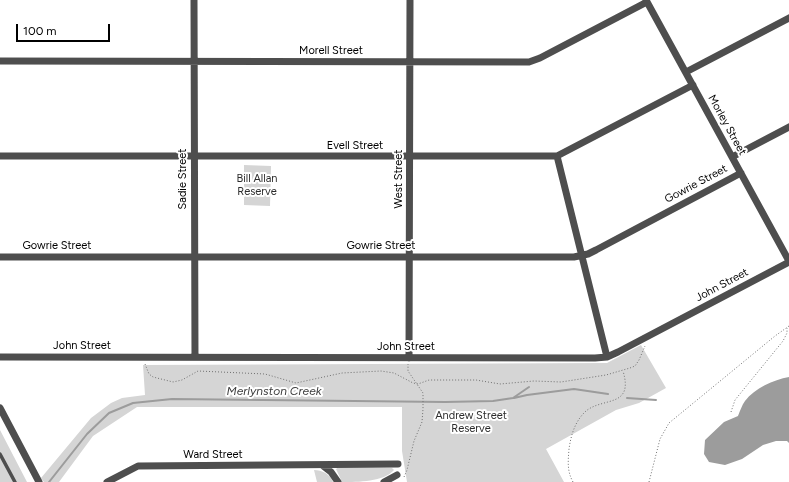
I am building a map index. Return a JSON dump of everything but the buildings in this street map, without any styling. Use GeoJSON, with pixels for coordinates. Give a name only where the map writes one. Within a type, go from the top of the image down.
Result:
{"type":"FeatureCollection","features":[{"type":"Feature","properties":{"kind":"street","name":"Sadie Street"},"geometry":{"type":"LineString","coordinates":[[194,0],[195,357]]}},
{"type":"Feature","properties":{"kind":"street","name":"West Street"},"geometry":{"type":"LineString","coordinates":[[409,358],[410,0]]}},
{"type":"Feature","properties":{"kind":"street","name":"Morell Street"},"geometry":{"type":"LineString","coordinates":[[0,61],[534,61],[647,1]]}},
{"type":"Feature","properties":{"kind":"street","name":"Morley Street"},"geometry":{"type":"LineString","coordinates":[[647,1],[789,261]]}},
{"type":"Feature","properties":{"kind":"street"},"geometry":{"type":"LineString","coordinates":[[686,72],[789,18]]}},
{"type":"Feature","properties":{"kind":"street","name":"Evell Street"},"geometry":{"type":"LineString","coordinates":[[0,156],[557,156],[693,85]]}},
{"type":"Feature","properties":{"kind":"street"},"geometry":{"type":"LineString","coordinates":[[732,157],[789,127]]}},
{"type":"Feature","properties":{"kind":"street"},"geometry":{"type":"LineString","coordinates":[[557,156],[606,356]]}},
{"type":"Feature","properties":{"kind":"street","name":"Gowrie Street"},"geometry":{"type":"LineString","coordinates":[[0,257],[567,258],[596,250],[741,173]]}},
{"type":"Feature","properties":{"kind":"street","name":"John Street"},"geometry":{"type":"LineString","coordinates":[[0,357],[588,358],[606,356],[631,345],[789,261]]}},
{"type":"Feature","properties":{"kind":"street"},"geometry":{"type":"LineString","coordinates":[[0,408],[39,482]]}},
{"type":"Feature","properties":{"kind":"street","name":"Ward Street"},"geometry":{"type":"LineString","coordinates":[[107,482],[138,466],[398,464]]}},
{"type":"Feature","properties":{"kind":"street"},"geometry":{"type":"LineString","coordinates":[[322,465],[332,472],[338,482]]}},
{"type":"Feature","properties":{"kind":"street"},"geometry":{"type":"LineString","coordinates":[[384,482],[400,476]]}},
{"type":"Feature","properties":{"kind":"lane"},"geometry":{"type":"LineString","coordinates":[[0,456],[15,482]]}},
{"type":"Feature","properties":{"kind":"path"},"geometry":{"type":"LineString","coordinates":[[649,482],[660,439],[669,423],[696,399],[789,326]]}},
{"type":"Feature","properties":{"kind":"path"},"geometry":{"type":"LineString","coordinates":[[731,412],[735,400],[783,341],[787,334],[787,328]]}},
{"type":"Feature","properties":{"kind":"path"},"geometry":{"type":"LineString","coordinates":[[144,357],[145,367],[149,374],[153,377],[172,382],[182,380],[198,371],[265,374],[296,383],[342,373],[381,371],[394,373],[418,384],[429,380],[476,380],[500,384],[534,381],[561,382],[606,375],[635,366],[646,345]]}},
{"type":"Feature","properties":{"kind":"path"},"geometry":{"type":"LineString","coordinates":[[400,476],[408,470],[414,441],[422,422],[423,409],[423,393],[408,371],[409,358]]}},
{"type":"Feature","properties":{"kind":"path"},"geometry":{"type":"LineString","coordinates":[[573,482],[568,464],[570,441],[574,428],[580,418],[588,410],[618,399],[624,392],[626,379],[623,370]]}},
{"type":"Feature","properties":{"kind":"green space","name":"Bill Allan Reserve"},"geometry":{"type":"Polygon","coordinates":[[[244,165],[271,166],[270,206],[244,205],[244,165]]]}},
{"type":"Feature","properties":{"kind":"green space","name":"Andrew Street Reserve"},"geometry":{"type":"Polygon","coordinates":[[[641,345],[666,388],[639,403],[616,410],[546,449],[564,482],[407,482],[402,451],[402,407],[137,407],[93,436],[59,482],[44,482],[41,478],[91,418],[111,403],[122,398],[145,395],[143,365],[607,363],[641,345]]]}},
{"type":"Feature","properties":{"kind":"green space"},"geometry":{"type":"Polygon","coordinates":[[[0,430],[27,482],[0,482],[0,430]]]}},
{"type":"Feature","properties":{"kind":"green space"},"geometry":{"type":"Polygon","coordinates":[[[339,467],[392,468],[394,470],[390,474],[377,479],[342,482],[336,469],[339,467]]]}},
{"type":"Feature","properties":{"kind":"green space"},"geometry":{"type":"Polygon","coordinates":[[[314,470],[325,473],[333,482],[317,482],[314,470]]]}},
{"type":"Feature","properties":{"kind":"shaded area"},"geometry":{"type":"Polygon","coordinates":[[[789,377],[789,443],[787,441],[776,441],[763,445],[742,459],[725,465],[709,462],[704,454],[705,440],[724,422],[738,416],[741,408],[749,396],[759,388],[771,382],[789,377]]]}},
{"type":"Feature","properties":{"kind":"waterway","name":"Merlynston Creek"},"geometry":{"type":"LineString","coordinates":[[49,482],[87,434],[109,413],[133,403],[172,399],[445,402],[493,401],[513,398],[529,387]]}},
{"type":"Feature","properties":{"kind":"waterway","name":"Merlynston Creek"},"geometry":{"type":"LineString","coordinates":[[514,398],[574,389],[608,394]]}},
{"type":"Feature","properties":{"kind":"waterway"},"geometry":{"type":"LineString","coordinates":[[627,398],[656,400]]}}]}
